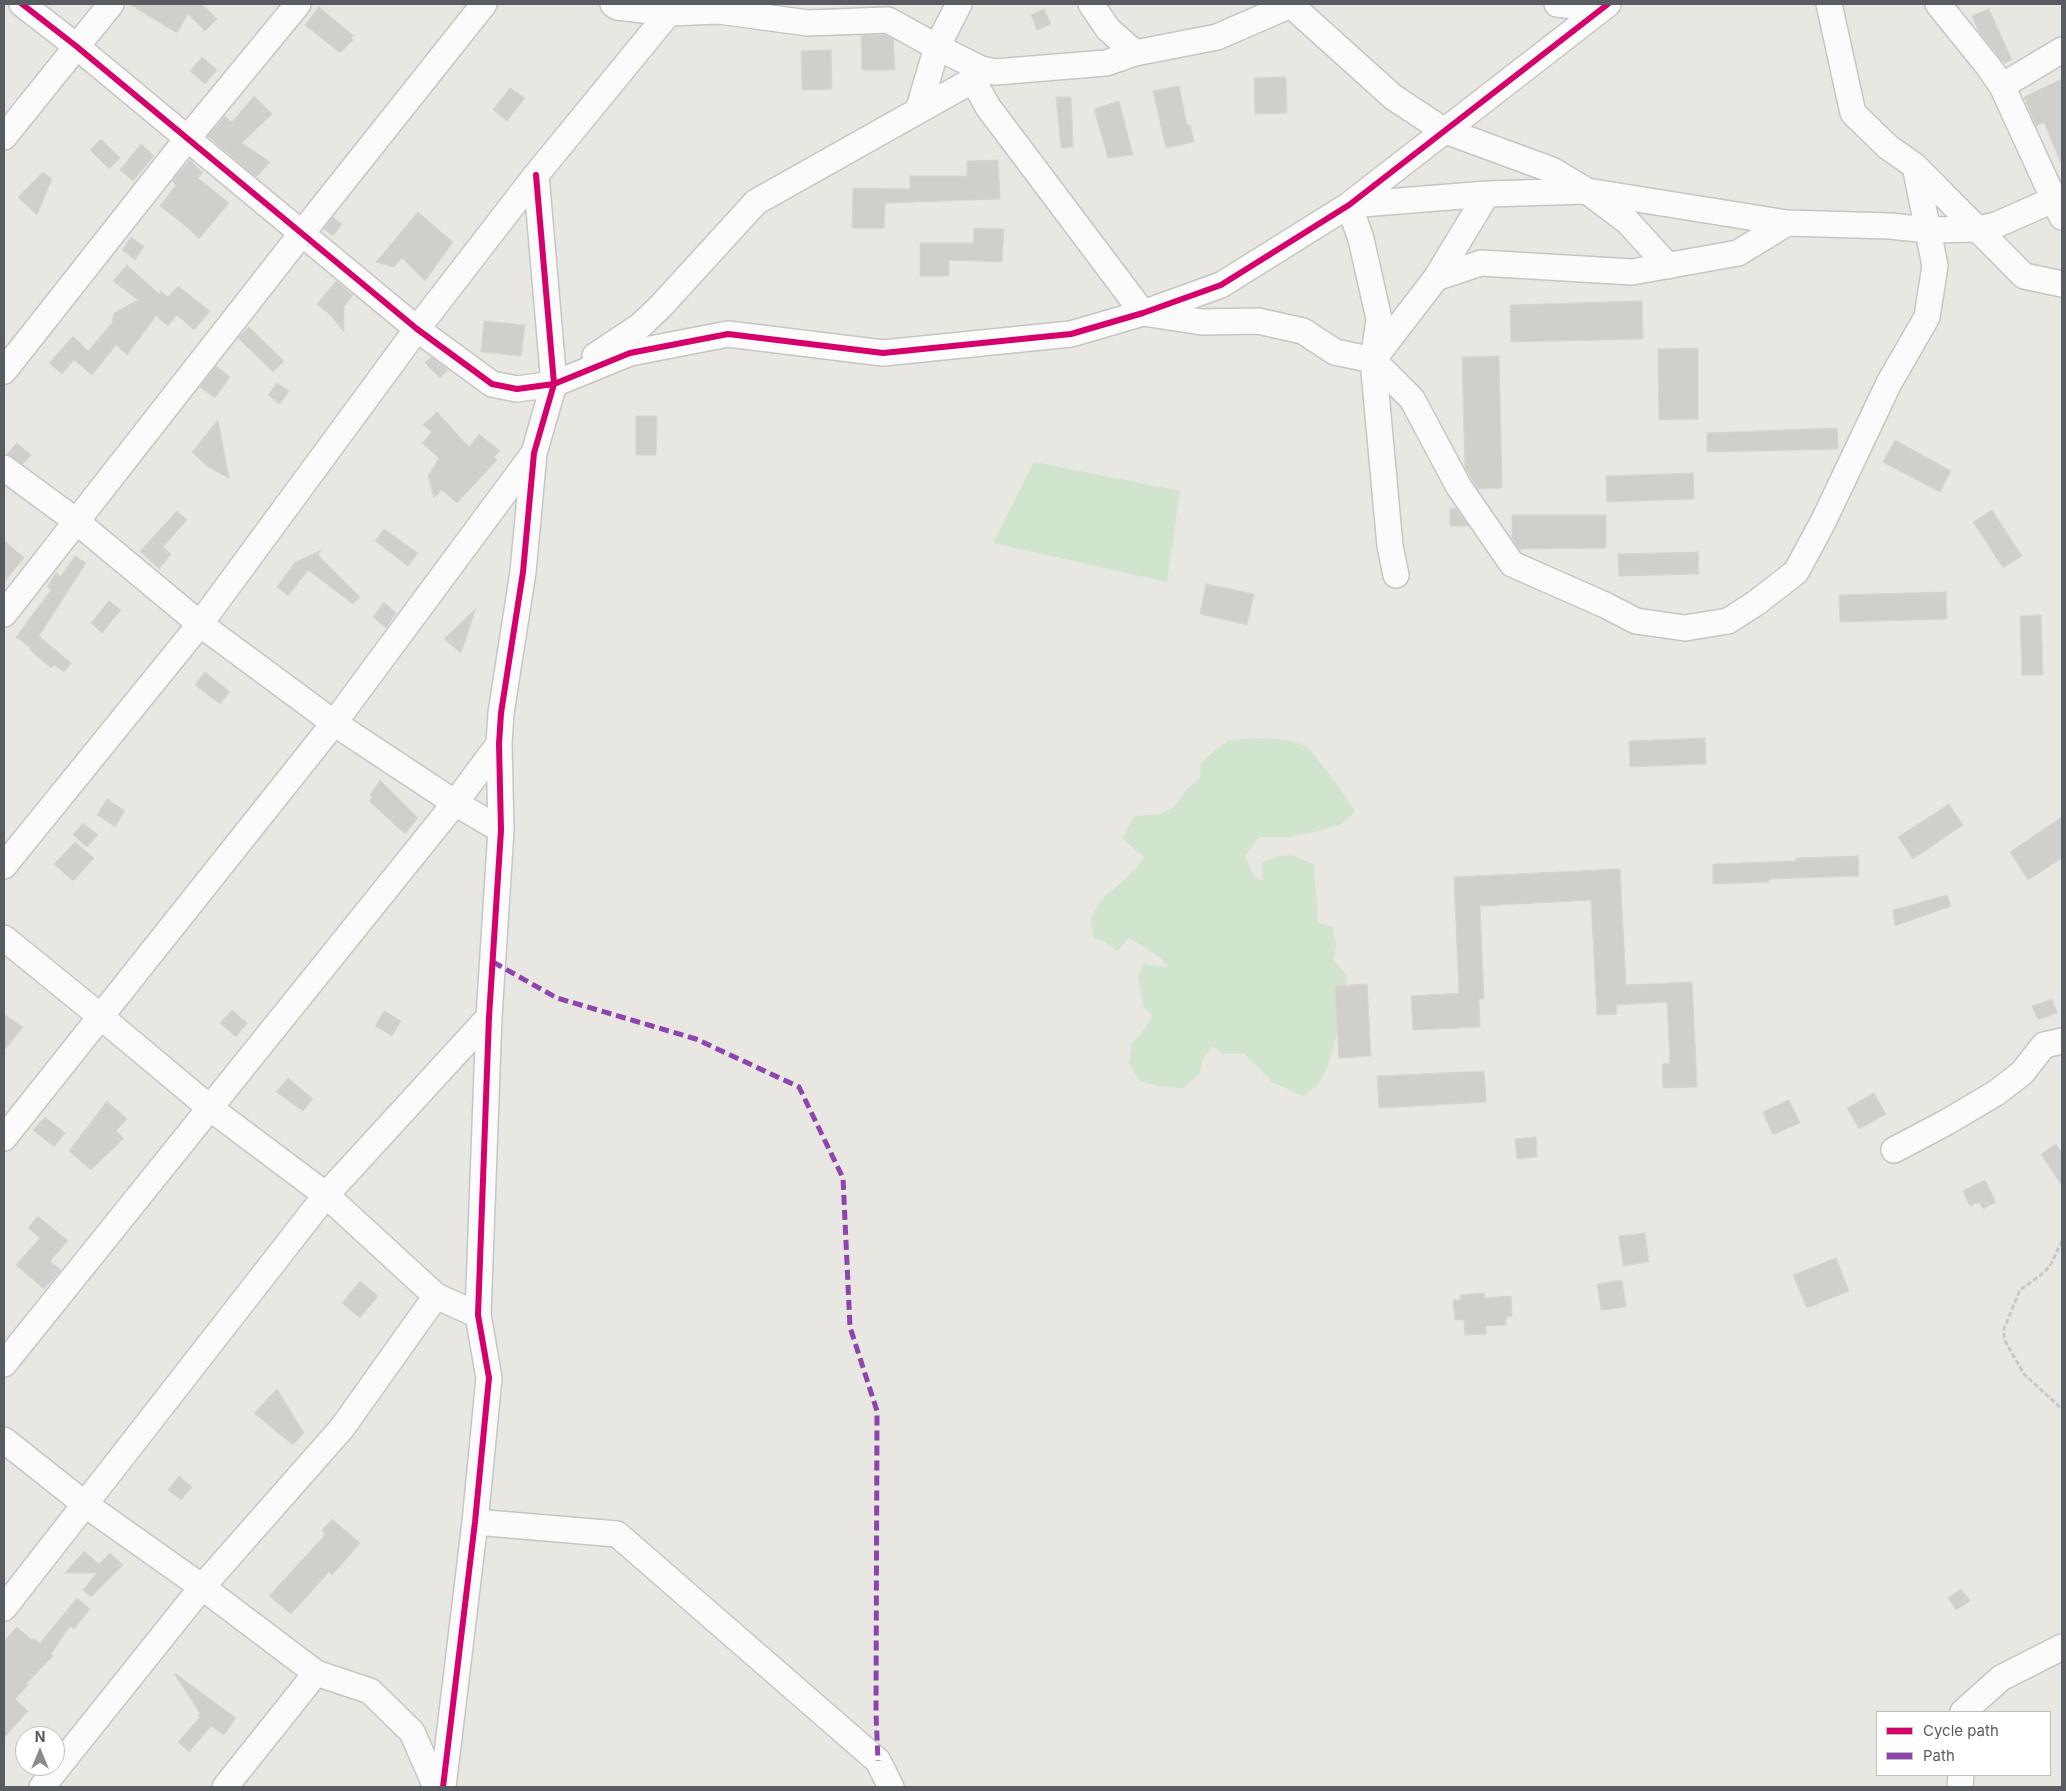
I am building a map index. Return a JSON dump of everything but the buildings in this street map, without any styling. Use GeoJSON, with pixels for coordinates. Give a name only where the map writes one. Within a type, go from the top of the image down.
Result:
{"type":"FeatureCollection","features":[{"type":"Feature","properties":{"kind":"street"},"geometry":{"type":"LineString","coordinates":[[22,4],[76,46],[416,329],[492,384],[517,389],[554,384],[630,353],[728,334],[883,353],[1071,334],[1143,312],[1221,284],[1349,205],[1607,4]]}},
{"type":"Feature","properties":{"kind":"street"},"geometry":{"type":"LineString","coordinates":[[4,137],[111,4]]}},
{"type":"Feature","properties":{"kind":"street"},"geometry":{"type":"LineString","coordinates":[[4,371],[187,140],[298,4]]}},
{"type":"Feature","properties":{"kind":"street"},"geometry":{"type":"LineString","coordinates":[[4,614],[484,4]]}},
{"type":"Feature","properties":{"kind":"street"},"geometry":{"type":"LineString","coordinates":[[613,4],[617,7],[719,11],[808,23],[888,20],[936,47],[977,74],[988,107],[1143,312],[1202,322],[1258,321],[1303,331],[1335,352],[1373,360],[1412,399],[1459,487],[1512,564],[1596,600],[1636,621],[1685,628],[1728,621],[1756,603],[1796,572],[1823,522],[1889,383],[1927,317],[1935,266],[1915,166]]}},
{"type":"Feature","properties":{"kind":"street"},"geometry":{"type":"LineString","coordinates":[[918,111],[936,47],[959,4]]}},
{"type":"Feature","properties":{"kind":"street"},"geometry":{"type":"LineString","coordinates":[[1091,4],[1108,29],[1135,53]]}},
{"type":"Feature","properties":{"kind":"street"},"geometry":{"type":"LineString","coordinates":[[554,384],[640,326],[662,306],[756,202],[918,111],[977,74],[1106,63],[1135,53],[1217,37],[1291,4],[1393,97],[1443,130],[1552,170],[1586,191],[1628,222],[1668,266]]}},
{"type":"Feature","properties":{"kind":"street"},"geometry":{"type":"LineString","coordinates":[[1557,4],[1600,9],[1607,4]]}},
{"type":"Feature","properties":{"kind":"street"},"geometry":{"type":"LineString","coordinates":[[1829,4],[1853,113],[1888,147],[1915,166],[2024,276],[2062,284]]}},
{"type":"Feature","properties":{"kind":"street"},"geometry":{"type":"LineString","coordinates":[[1349,205],[1487,194],[1586,191],[1788,223],[1890,226],[1928,230],[1979,229],[2060,205],[2002,86],[1938,4]]}},
{"type":"Feature","properties":{"kind":"street"},"geometry":{"type":"LineString","coordinates":[[4,866],[200,624],[416,329],[536,175],[672,8]]}},
{"type":"Feature","properties":{"kind":"street"},"geometry":{"type":"LineString","coordinates":[[2002,86],[2062,50]]}},
{"type":"Feature","properties":{"kind":"street"},"geometry":{"type":"LineString","coordinates":[[443,1787],[475,1522],[489,1378],[478,1315],[489,1017],[501,830],[499,744],[501,713],[524,572],[534,453],[554,384],[536,175]]}},
{"type":"Feature","properties":{"kind":"street"},"geometry":{"type":"LineString","coordinates":[[1373,360],[1436,278],[1487,194]]}},
{"type":"Feature","properties":{"kind":"street"},"geometry":{"type":"LineString","coordinates":[[1349,205],[1361,238],[1378,319],[1373,360],[1390,546],[1396,575]]}},
{"type":"Feature","properties":{"kind":"street"},"geometry":{"type":"LineString","coordinates":[[1436,278],[1481,263],[1632,272],[1738,253],[1788,223]]}},
{"type":"Feature","properties":{"kind":"street"},"geometry":{"type":"LineString","coordinates":[[4,1138],[334,723],[534,453]]}},
{"type":"Feature","properties":{"kind":"street"},"geometry":{"type":"LineString","coordinates":[[4,468],[76,521],[200,624],[334,723],[455,803],[501,830]]}},
{"type":"Feature","properties":{"kind":"street"},"geometry":{"type":"LineString","coordinates":[[4,1364],[455,803],[499,744]]}},
{"type":"Feature","properties":{"kind":"street"},"geometry":{"type":"LineString","coordinates":[[4,938],[210,1108],[326,1195],[436,1296],[478,1315]]}},
{"type":"Feature","properties":{"kind":"street"},"geometry":{"type":"LineString","coordinates":[[4,1608],[326,1195],[489,1017]]}},
{"type":"Feature","properties":{"kind":"street"},"geometry":{"type":"LineString","coordinates":[[1894,1150],[1996,1093],[2022,1072],[2044,1044],[2062,1041]]}},
{"type":"Feature","properties":{"kind":"street"},"geometry":{"type":"LineString","coordinates":[[42,1787],[202,1587],[342,1428],[436,1296]]}},
{"type":"Feature","properties":{"kind":"street"},"geometry":{"type":"LineString","coordinates":[[4,1440],[86,1505],[202,1587],[316,1673],[370,1691],[412,1732],[436,1787]]}},
{"type":"Feature","properties":{"kind":"street"},"geometry":{"type":"LineString","coordinates":[[475,1522],[616,1534],[878,1761],[891,1787]]}},
{"type":"Feature","properties":{"kind":"street"},"geometry":{"type":"LineString","coordinates":[[1964,1711],[2001,1678],[2062,1647]]}},
{"type":"Feature","properties":{"kind":"street"},"geometry":{"type":"LineString","coordinates":[[225,1787],[316,1673]]}},
{"type":"Feature","properties":{"kind":"path"},"geometry":{"type":"LineString","coordinates":[[2062,1241],[2050,1266],[2020,1290],[2004,1329],[2004,1339],[2024,1374],[2062,1409]]}},
{"type":"Feature","properties":{"kind":"green space"},"geometry":{"type":"Polygon","coordinates":[[[1034,462],[1180,491],[1167,582],[993,543],[1034,462]]]}},
{"type":"Feature","properties":{"kind":"green space"},"geometry":{"type":"Polygon","coordinates":[[[1260,738],[1289,740],[1309,748],[1355,812],[1342,824],[1319,831],[1289,837],[1259,837],[1245,857],[1255,878],[1263,880],[1262,863],[1277,856],[1293,855],[1314,865],[1318,923],[1333,927],[1336,944],[1334,960],[1347,975],[1343,1013],[1328,1065],[1319,1084],[1303,1096],[1272,1082],[1245,1054],[1223,1054],[1212,1046],[1202,1061],[1200,1074],[1183,1088],[1158,1086],[1140,1081],[1129,1064],[1132,1043],[1145,1029],[1153,1015],[1143,1007],[1138,977],[1143,964],[1169,967],[1159,957],[1129,938],[1117,951],[1106,942],[1093,938],[1091,919],[1100,901],[1136,869],[1144,857],[1122,838],[1134,816],[1161,814],[1174,807],[1188,788],[1200,778],[1201,762],[1229,740],[1260,738]]]}},
{"type":"Feature","properties":{"kind":"marked path"},"geometry":{"type":"LineString","coordinates":[[493,962],[557,998],[696,1039],[799,1087],[843,1178],[850,1327],[877,1411],[876,1713],[878,1761]]}},
{"type":"Feature","properties":{"kind":"cycle path"},"geometry":{"type":"LineString","coordinates":[[22,4],[76,46],[417,329],[492,384],[517,389],[554,384],[630,353],[728,334],[883,353],[1071,334],[1143,313],[1221,285],[1349,205],[1608,4]]}},
{"type":"Feature","properties":{"kind":"cycle path"},"geometry":{"type":"LineString","coordinates":[[443,1787],[475,1522],[489,1378],[478,1315],[489,1017],[501,830],[499,744],[501,713],[523,572],[534,453],[554,384],[536,175]]}}]}
